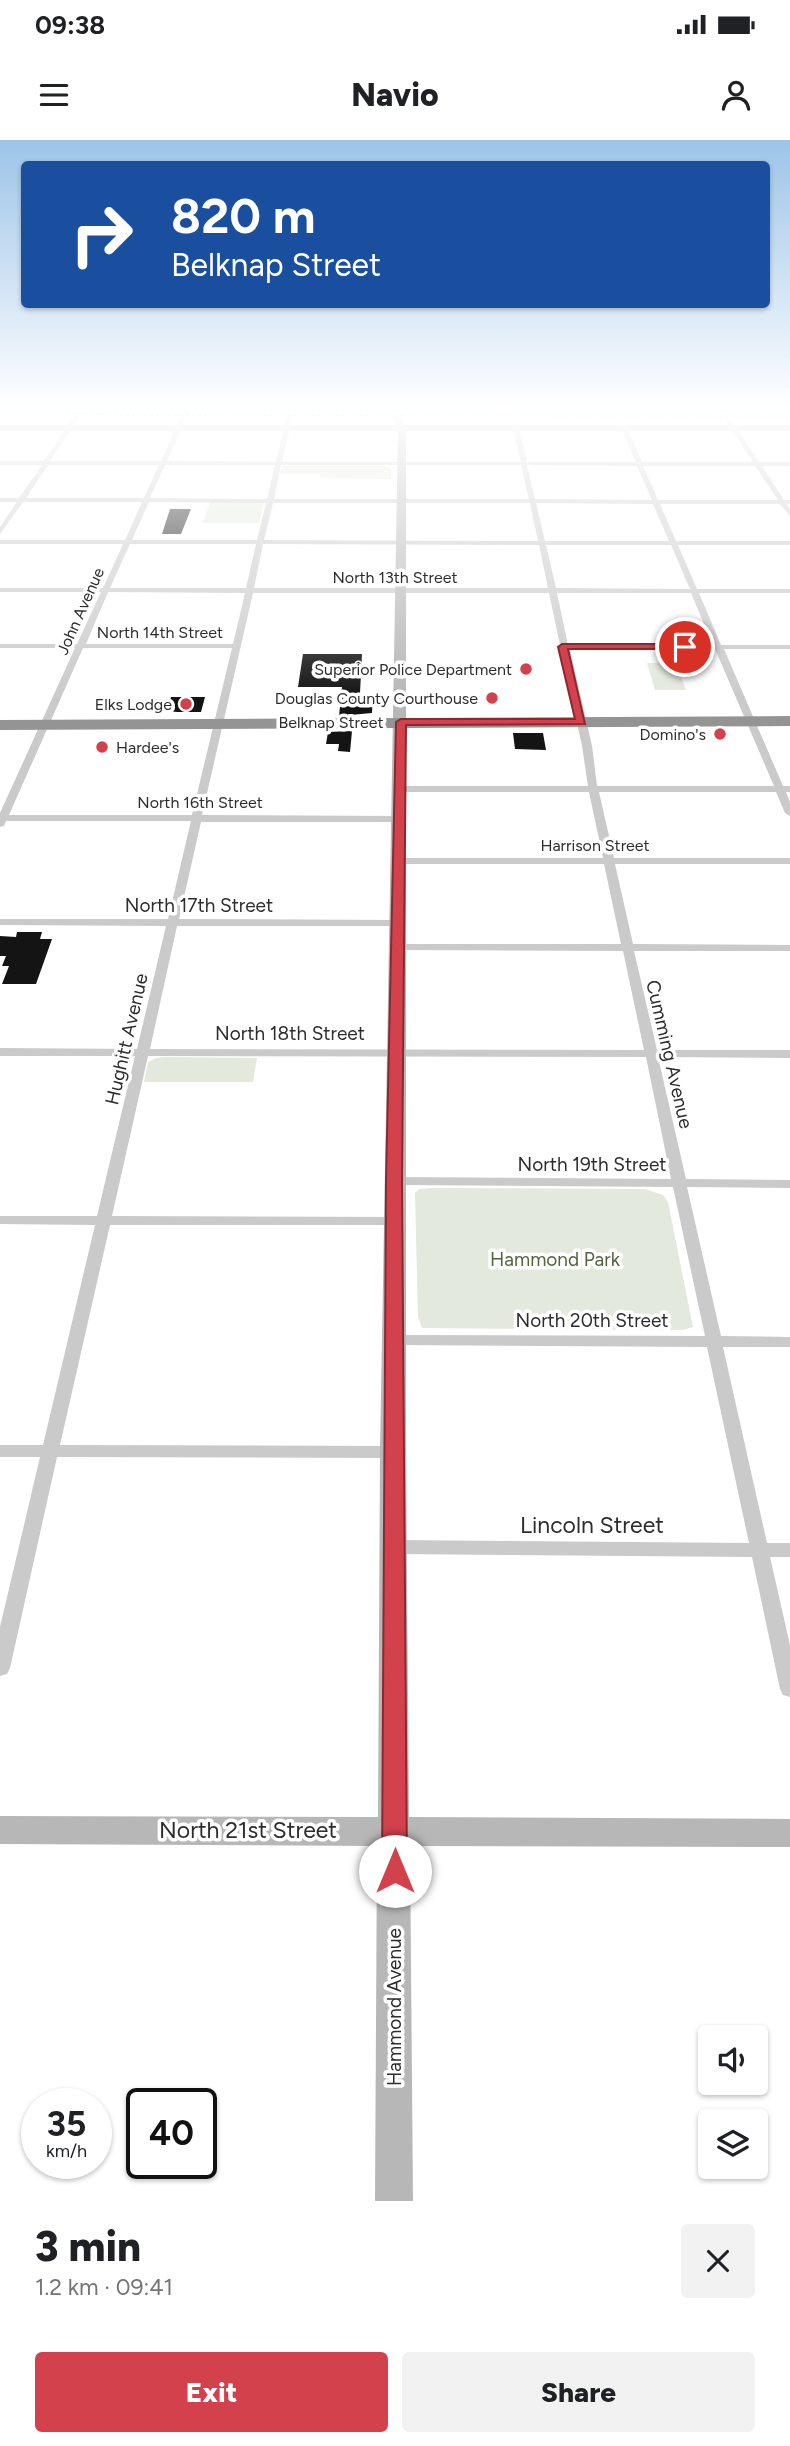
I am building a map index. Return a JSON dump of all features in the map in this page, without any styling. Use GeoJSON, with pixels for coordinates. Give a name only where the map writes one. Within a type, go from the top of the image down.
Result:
{"type":"FeatureCollection","features":[{"type":"Feature","properties":{"kind":"highway","name":"Belknap Street"},"geometry":{"type":"LineString","coordinates":[[0,719],[45,722],[790,723]]}},
{"type":"Feature","properties":{"kind":"highway","name":"Belknap Street"},"geometry":{"type":"LineString","coordinates":[[0,725],[45,722]]}},
{"type":"Feature","properties":{"kind":"street"},"geometry":{"type":"LineString","coordinates":[[0,532],[17,506]]}},
{"type":"Feature","properties":{"kind":"street","name":"John Avenue"},"geometry":{"type":"LineString","coordinates":[[1,820],[143,506]]}},
{"type":"Feature","properties":{"kind":"street","name":"Hughitt Avenue"},"geometry":{"type":"LineString","coordinates":[[0,1668],[270,506]]}},
{"type":"Feature","properties":{"kind":"street","name":"Hammond Avenue"},"geometry":{"type":"LineString","coordinates":[[394,2201],[394,1181],[401,789],[401,506]]}},
{"type":"Feature","properties":{"kind":"street","name":"Cumming Avenue"},"geometry":{"type":"LineString","coordinates":[[532,506],[581,722],[626,948],[790,1689]]}},
{"type":"Feature","properties":{"kind":"street"},"geometry":{"type":"LineString","coordinates":[[658,506],[747,723],[785,789],[790,813]]}},
{"type":"Feature","properties":{"kind":"street"},"geometry":{"type":"LineString","coordinates":[[0,542],[790,543]]}},
{"type":"Feature","properties":{"kind":"street","name":"North 13th Street"},"geometry":{"type":"LineString","coordinates":[[0,590],[790,592]]}},
{"type":"Feature","properties":{"kind":"street","name":"North 14th Street"},"geometry":{"type":"LineString","coordinates":[[0,646],[236,646]]}},
{"type":"Feature","properties":{"kind":"street"},"geometry":{"type":"LineString","coordinates":[[562,647],[790,647]]}},
{"type":"Feature","properties":{"kind":"street"},"geometry":{"type":"LineString","coordinates":[[401,789],[785,789]]}},
{"type":"Feature","properties":{"kind":"street","name":"North 16th Street"},"geometry":{"type":"LineString","coordinates":[[1,820],[400,819]]}},
{"type":"Feature","properties":{"kind":"street","name":"Harrison Street"},"geometry":{"type":"LineString","coordinates":[[399,861],[790,861]]}},
{"type":"Feature","properties":{"kind":"street","name":"North 17th Street"},"geometry":{"type":"LineString","coordinates":[[0,922],[398,923]]}},
{"type":"Feature","properties":{"kind":"street"},"geometry":{"type":"LineString","coordinates":[[398,947],[790,948]]}},
{"type":"Feature","properties":{"kind":"street","name":"North 18th Street"},"geometry":{"type":"LineString","coordinates":[[0,1052],[790,1054]]}},
{"type":"Feature","properties":{"kind":"street","name":"North 19th Street"},"geometry":{"type":"LineString","coordinates":[[394,1181],[790,1184]]}},
{"type":"Feature","properties":{"kind":"street"},"geometry":{"type":"LineString","coordinates":[[0,1220],[394,1221]]}},
{"type":"Feature","properties":{"kind":"street","name":"North 20th Street"},"geometry":{"type":"LineString","coordinates":[[394,1340],[790,1342]]}},
{"type":"Feature","properties":{"kind":"street"},"geometry":{"type":"LineString","coordinates":[[0,1451],[393,1452]]}},
{"type":"Feature","properties":{"kind":"street","name":"Lincoln Street"},"geometry":{"type":"LineString","coordinates":[[393,1547],[790,1550]]}},
{"type":"Feature","properties":{"kind":"street","name":"North 21st Street"},"geometry":{"type":"LineString","coordinates":[[0,1830],[790,1833]]}},
{"type":"Feature","properties":{"kind":"green space"},"geometry":{"type":"Polygon","coordinates":[[[209,506],[263,506],[259,523],[202,523],[209,506]]]}},
{"type":"Feature","properties":{"kind":"green space"},"geometry":{"type":"Polygon","coordinates":[[[647,663],[676,663],[686,690],[655,690],[647,663]]]}},
{"type":"Feature","properties":{"kind":"green space"},"geometry":{"type":"Polygon","coordinates":[[[156,1058],[257,1058],[253,1082],[144,1082],[148,1062],[156,1058]]]}},
{"type":"Feature","properties":{"kind":"green space","name":"Hammond Park"},"geometry":{"type":"Polygon","coordinates":[[[419,1189],[645,1189],[663,1195],[668,1202],[693,1327],[682,1330],[422,1328],[418,1317],[415,1193],[419,1189]]]}},
{"type":"Feature","properties":{"kind":"building"},"geometry":{"type":"Polygon","coordinates":[[[170,509],[191,509],[181,534],[162,534],[170,509]]]}},
{"type":"Feature","properties":{"kind":"building"},"geometry":{"type":"Polygon","coordinates":[[[303,654],[362,654],[360,693],[373,693],[372,713],[339,716],[342,687],[298,687],[303,654]]]}},
{"type":"Feature","properties":{"kind":"building","name":"Elks Lodge"},"geometry":{"type":"Polygon","coordinates":[[[171,697],[205,697],[201,712],[177,712],[167,711],[171,697]]]}},
{"type":"Feature","properties":{"kind":"building"},"geometry":{"type":"Polygon","coordinates":[[[352,731],[350,752],[338,751],[339,744],[326,744],[328,732],[352,731]]]}},
{"type":"Feature","properties":{"kind":"building"},"geometry":{"type":"Polygon","coordinates":[[[513,733],[543,733],[546,750],[515,749],[513,733]]]}},
{"type":"Feature","properties":{"kind":"building"},"geometry":{"type":"Polygon","coordinates":[[[17,932],[42,932],[40,939],[52,939],[36,984],[2,984],[9,966],[2,966],[6,956],[0,956],[0,936],[16,937],[17,932]]]}},
{"type":"Feature","properties":{"kind":"place","name":"Superior Police Department"},"geometry":{"type":"Point","coordinates":[526,669]}},
{"type":"Feature","properties":{"kind":"place","name":"Douglas County Courthouse"},"geometry":{"type":"Point","coordinates":[492,698]}},
{"type":"Feature","properties":{"kind":"place","name":"Elks Lodge"},"geometry":{"type":"Point","coordinates":[186,704]}},
{"type":"Feature","properties":{"kind":"place","name":"Domino's"},"geometry":{"type":"Point","coordinates":[720,734]}},
{"type":"Feature","properties":{"kind":"place","name":"Hardee's"},"geometry":{"type":"Point","coordinates":[102,747]}},
{"type":"Feature","properties":{"kind":"route"},"geometry":{"type":"LineString","coordinates":[[395,1871],[394,1181],[401,722],[581,722],[562,647],[685,647]]}}]}
